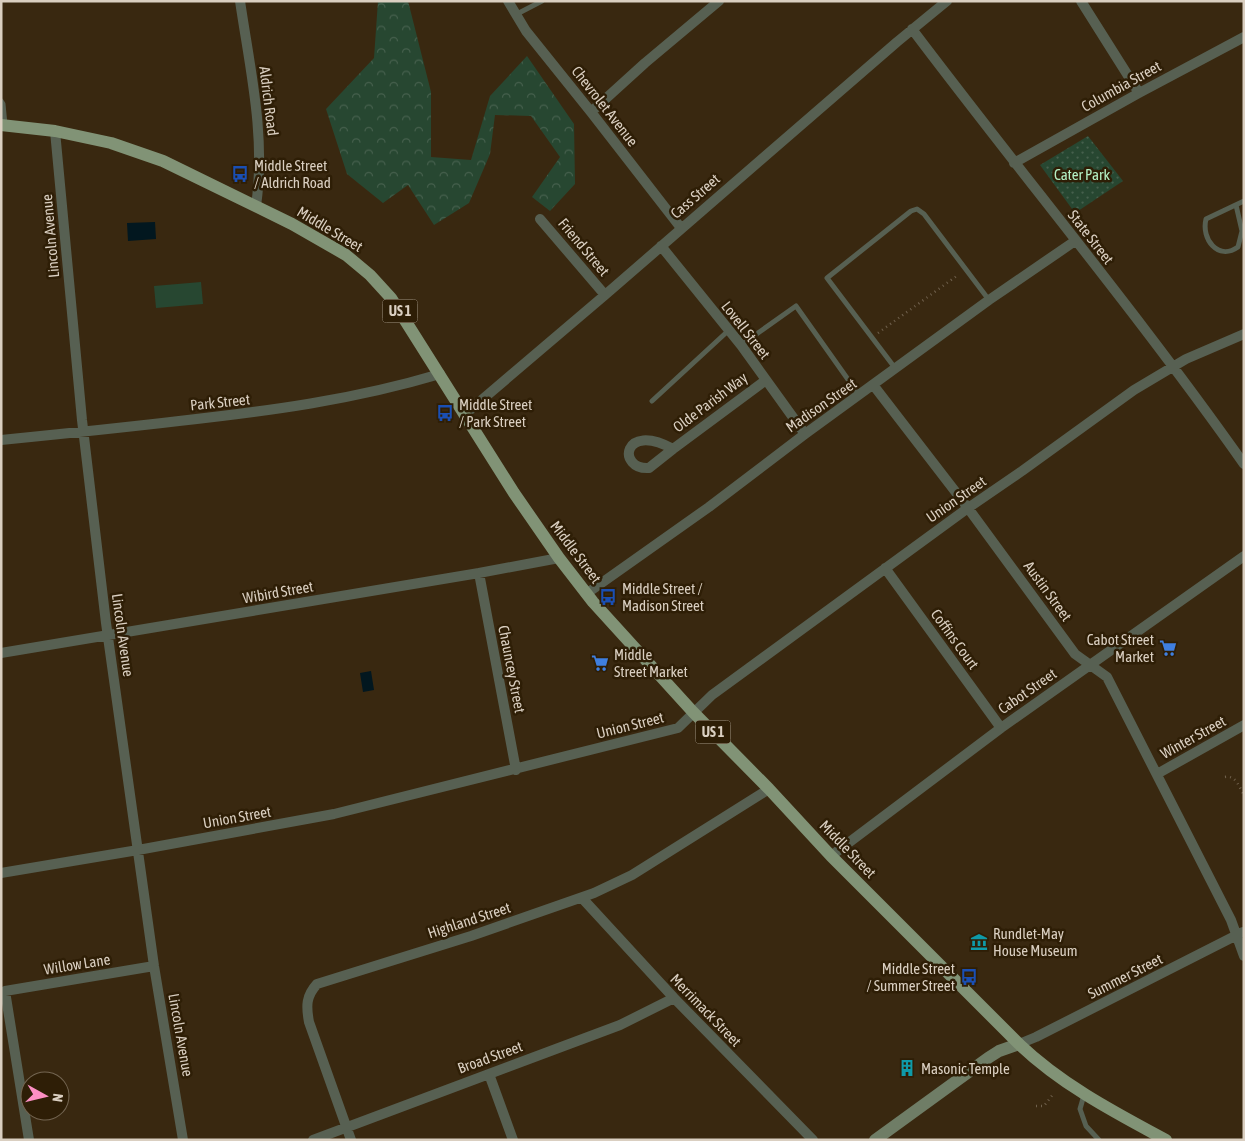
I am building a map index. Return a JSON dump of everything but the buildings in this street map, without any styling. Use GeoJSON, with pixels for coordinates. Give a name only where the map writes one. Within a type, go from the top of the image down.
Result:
{"type":"FeatureCollection","features":[{"type":"Feature","properties":{"kind":"main road","name":"Middle Street"},"geometry":{"type":"LineString","coordinates":[[3,125],[55,131],[111,143],[135,151],[180,169],[256,206],[332,246],[359,265],[391,298],[464,415],[559,558],[586,594],[641,657],[831,856],[1018,1044],[1038,1062],[1084,1095],[1159,1138]]}},
{"type":"Feature","properties":{"kind":"main road"},"geometry":{"type":"LineString","coordinates":[[875,1140],[988,1058],[1018,1044]]}},
{"type":"Feature","properties":{"kind":"street","name":"Aldrich Road"},"geometry":{"type":"LineString","coordinates":[[240,1],[258,128],[260,164],[256,206]]}},
{"type":"Feature","properties":{"kind":"street","name":"Chevrolet Avenue"},"geometry":{"type":"LineString","coordinates":[[508,1],[526,31],[681,228]]}},
{"type":"Feature","properties":{"kind":"street"},"geometry":{"type":"LineString","coordinates":[[591,112],[645,63],[719,1]]}},
{"type":"Feature","properties":{"kind":"street","name":"Cass Street"},"geometry":{"type":"LineString","coordinates":[[464,415],[912,29],[934,5],[946,1]]}},
{"type":"Feature","properties":{"kind":"street"},"geometry":{"type":"LineString","coordinates":[[1081,1],[1139,93]]}},
{"type":"Feature","properties":{"kind":"street","name":"State Street"},"geometry":{"type":"LineString","coordinates":[[912,29],[1173,366],[1244,464]]}},
{"type":"Feature","properties":{"kind":"street","name":"Columbia Street"},"geometry":{"type":"LineString","coordinates":[[1014,163],[1244,37]]}},
{"type":"Feature","properties":{"kind":"street","name":"Lincoln Avenue"},"geometry":{"type":"LineString","coordinates":[[55,131],[83,432],[108,636],[154,966],[183,1140]]}},
{"type":"Feature","properties":{"kind":"street","name":"Friend Street"},"geometry":{"type":"LineString","coordinates":[[540,219],[605,295]]}},
{"type":"Feature","properties":{"kind":"street","name":"Madison Street"},"geometry":{"type":"LineString","coordinates":[[586,594],[709,507],[805,434],[874,386],[989,300],[1075,241]]}},
{"type":"Feature","properties":{"kind":"street","name":"Lovell Street"},"geometry":{"type":"LineString","coordinates":[[661,246],[728,330],[805,434]]}},
{"type":"Feature","properties":{"kind":"street","name":"Union Street"},"geometry":{"type":"LineString","coordinates":[[1,873],[334,814],[678,728],[712,694],[1134,390],[1193,355],[1244,334]]}},
{"type":"Feature","properties":{"kind":"street","name":"Park Street"},"geometry":{"type":"LineString","coordinates":[[1,440],[276,410],[333,401],[440,374]]}},
{"type":"Feature","properties":{"kind":"street","name":"Olde Parish Way"},"geometry":{"type":"LineString","coordinates":[[672,450],[766,380]]}},
{"type":"Feature","properties":{"kind":"street","name":"Austin Street"},"geometry":{"type":"LineString","coordinates":[[874,386],[968,508],[1075,654],[1107,677],[1241,933],[1244,956]]}},
{"type":"Feature","properties":{"kind":"street","name":"Cabot Street"},"geometry":{"type":"LineString","coordinates":[[831,856],[1001,728],[1244,556]]}},
{"type":"Feature","properties":{"kind":"street","name":"Wibird Street"},"geometry":{"type":"LineString","coordinates":[[1,653],[479,574],[559,558]]}},
{"type":"Feature","properties":{"kind":"street","name":"Coffins Court"},"geometry":{"type":"LineString","coordinates":[[885,568],[1001,728]]}},
{"type":"Feature","properties":{"kind":"street","name":"Chauncey Street"},"geometry":{"type":"LineString","coordinates":[[479,574],[516,770]]}},
{"type":"Feature","properties":{"kind":"street","name":"Winter Street"},"geometry":{"type":"LineString","coordinates":[[1157,774],[1244,726]]}},
{"type":"Feature","properties":{"kind":"street","name":"Highland Street"},"geometry":{"type":"LineString","coordinates":[[351,1140],[308,1022],[307,998],[317,984],[471,936],[582,898],[632,875],[769,789]]}},
{"type":"Feature","properties":{"kind":"street","name":"Merrimack Street"},"geometry":{"type":"LineString","coordinates":[[582,898],[674,998],[813,1140]]}},
{"type":"Feature","properties":{"kind":"street","name":"Summer Street"},"geometry":{"type":"LineString","coordinates":[[1018,1044],[1036,1038],[1241,933]]}},
{"type":"Feature","properties":{"kind":"street","name":"Willow Lane"},"geometry":{"type":"LineString","coordinates":[[29,1140],[5,990],[154,966]]}},
{"type":"Feature","properties":{"kind":"street","name":"Broad Street"},"geometry":{"type":"LineString","coordinates":[[313,1140],[620,1024],[674,998]]}},
{"type":"Feature","properties":{"kind":"street"},"geometry":{"type":"LineString","coordinates":[[489,1074],[513,1140]]}},
{"type":"Feature","properties":{"kind":"lane"},"geometry":{"type":"LineString","coordinates":[[515,14],[542,1]]}},
{"type":"Feature","properties":{"kind":"lane"},"geometry":{"type":"LineString","coordinates":[[1,101],[3,125]]}},
{"type":"Feature","properties":{"kind":"lane"},"geometry":{"type":"LineString","coordinates":[[1236,205],[1242,231],[1238,247],[1232,251],[1225,252],[1217,250],[1206,236],[1204,227],[1206,219],[1244,201]]}},
{"type":"Feature","properties":{"kind":"lane"},"geometry":{"type":"LineString","coordinates":[[896,369],[827,278],[911,211],[917,209],[924,214],[989,300]]}},
{"type":"Feature","properties":{"kind":"lane"},"geometry":{"type":"LineString","coordinates":[[740,346],[796,306],[860,396]]}},
{"type":"Feature","properties":{"kind":"lane"},"geometry":{"type":"LineString","coordinates":[[652,400],[728,330]]}},
{"type":"Feature","properties":{"kind":"lane"},"geometry":{"type":"LineString","coordinates":[[1084,1095],[1080,1109],[1086,1126],[1099,1140]]}},
{"type":"Feature","properties":{"kind":"path"},"geometry":{"type":"LineString","coordinates":[[872,338],[966,269]]}},
{"type":"Feature","properties":{"kind":"path"},"geometry":{"type":"LineString","coordinates":[[1226,777],[1229,776],[1235,779],[1244,795]]}},
{"type":"Feature","properties":{"kind":"path"},"geometry":{"type":"LineString","coordinates":[[1036,1106],[1044,1106],[1054,1093]]}},
{"type":"Feature","properties":{"kind":"green space"},"geometry":{"type":"Polygon","coordinates":[[[378,1],[408,1],[431,92],[431,157],[471,160],[490,96],[527,56],[574,124],[575,184],[550,211],[532,197],[560,157],[531,116],[495,115],[490,154],[469,203],[434,225],[408,185],[383,203],[347,174],[326,109],[374,58],[378,1]]]}},
{"type":"Feature","properties":{"kind":"green space","name":"Cater Park"},"geometry":{"type":"Polygon","coordinates":[[[1088,136],[1123,181],[1075,213],[1040,165],[1088,136]]]}},
{"type":"Feature","properties":{"kind":"green space"},"geometry":{"type":"Polygon","coordinates":[[[201,282],[203,304],[156,308],[154,286],[201,282]]]}},
{"type":"Feature","properties":{"kind":"water"},"geometry":{"type":"Polygon","coordinates":[[[155,222],[156,239],[128,241],[127,223],[155,222]]]}},
{"type":"Feature","properties":{"kind":"water"},"geometry":{"type":"Polygon","coordinates":[[[371,671],[374,690],[363,692],[360,673],[371,671]]]}},
{"type":"Feature","properties":{"kind":"place","name":"Middle Street / Aldrich Road"},"geometry":{"type":"Point","coordinates":[240,174]}},
{"type":"Feature","properties":{"kind":"place","name":"Middle Street / Park Street"},"geometry":{"type":"Point","coordinates":[445,413]}},
{"type":"Feature","properties":{"kind":"place","name":"Middle Street / Madison Street"},"geometry":{"type":"Point","coordinates":[608,597]}},
{"type":"Feature","properties":{"kind":"place","name":"Cabot Street Market"},"geometry":{"type":"Point","coordinates":[1168,648]}},
{"type":"Feature","properties":{"kind":"place","name":"Middle Street Market"},"geometry":{"type":"Point","coordinates":[600,663]}},
{"type":"Feature","properties":{"kind":"place","name":"Rundlet-May House Museum"},"geometry":{"type":"Point","coordinates":[979,942]}},
{"type":"Feature","properties":{"kind":"place","name":"Middle Street / Summer Street"},"geometry":{"type":"Point","coordinates":[969,977]}},
{"type":"Feature","properties":{"kind":"place","name":"Masonic Temple"},"geometry":{"type":"Point","coordinates":[907,1068]}}]}
